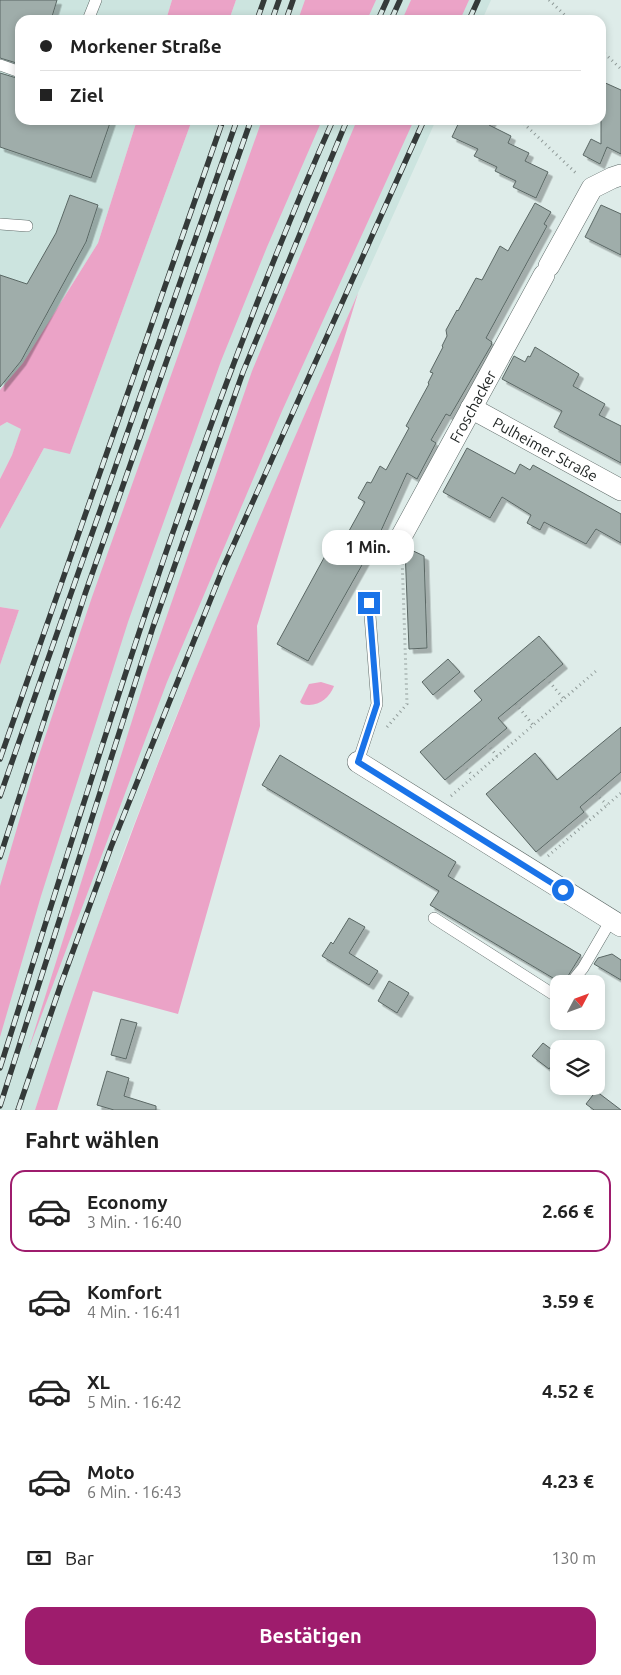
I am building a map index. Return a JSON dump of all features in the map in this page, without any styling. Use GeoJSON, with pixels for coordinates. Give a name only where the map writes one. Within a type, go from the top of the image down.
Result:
{"type":"FeatureCollection","features":[{"type":"Feature","properties":{"kind":"street"},"geometry":{"type":"LineString","coordinates":[[592,188],[621,175]]}},
{"type":"Feature","properties":{"kind":"street","name":"Froschacker"},"geometry":{"type":"LineString","coordinates":[[401,537],[592,188]]}},
{"type":"Feature","properties":{"kind":"street","name":"Pulheimer Straße"},"geometry":{"type":"LineString","coordinates":[[471,408],[621,490]]}},
{"type":"Feature","properties":{"kind":"street"},"geometry":{"type":"LineString","coordinates":[[358,762],[616,923]]}},
{"type":"Feature","properties":{"kind":"lane"},"geometry":{"type":"LineString","coordinates":[[90,15],[96,0]]}},
{"type":"Feature","properties":{"kind":"lane"},"geometry":{"type":"LineString","coordinates":[[0,66],[15,70]]}},
{"type":"Feature","properties":{"kind":"lane"},"geometry":{"type":"LineString","coordinates":[[0,224],[27,226]]}},
{"type":"Feature","properties":{"kind":"lane"},"geometry":{"type":"LineString","coordinates":[[358,762],[377,704],[369,603]]}},
{"type":"Feature","properties":{"kind":"lane"},"geometry":{"type":"LineString","coordinates":[[434,918],[550,992]]}},
{"type":"Feature","properties":{"kind":"lane"},"geometry":{"type":"LineString","coordinates":[[577,975],[616,923]]}},
{"type":"Feature","properties":{"kind":"path"},"geometry":{"type":"LineString","coordinates":[[549,0],[565,15]]}},
{"type":"Feature","properties":{"kind":"path"},"geometry":{"type":"LineString","coordinates":[[606,55],[621,69]]}},
{"type":"Feature","properties":{"kind":"path"},"geometry":{"type":"LineString","coordinates":[[525,125],[592,188]]}},
{"type":"Feature","properties":{"kind":"path"},"geometry":{"type":"LineString","coordinates":[[382,733],[407,704],[401,537]]}},
{"type":"Feature","properties":{"kind":"path"},"geometry":{"type":"LineString","coordinates":[[434,810],[596,671]]}},
{"type":"Feature","properties":{"kind":"path"},"geometry":{"type":"LineString","coordinates":[[546,678],[564,699]]}},
{"type":"Feature","properties":{"kind":"path"},"geometry":{"type":"LineString","coordinates":[[516,704],[533,725]]}},
{"type":"Feature","properties":{"kind":"path"},"geometry":{"type":"LineString","coordinates":[[487,744],[497,756]]}},
{"type":"Feature","properties":{"kind":"path"},"geometry":{"type":"LineString","coordinates":[[464,764],[473,776]]}},
{"type":"Feature","properties":{"kind":"path"},"geometry":{"type":"LineString","coordinates":[[531,870],[621,793]]}},
{"type":"Feature","properties":{"kind":"path"},"geometry":{"type":"LineString","coordinates":[[596,794],[607,805]]}},
{"type":"Feature","properties":{"kind":"shaded area"},"geometry":{"type":"Polygon","coordinates":[[[0,0],[172,0],[168,15],[15,15],[15,125],[135,125],[98,243],[23,363],[0,390],[0,0]]]}},
{"type":"Feature","properties":{"kind":"shaded area"},"geometry":{"type":"Polygon","coordinates":[[[172,0],[236,0],[231,15],[168,15],[172,0]]]}},
{"type":"Feature","properties":{"kind":"shaded area"},"geometry":{"type":"Polygon","coordinates":[[[236,0],[491,0],[484,15],[231,15],[236,0]]]}},
{"type":"Feature","properties":{"kind":"shaded area"},"geometry":{"type":"Polygon","coordinates":[[[305,0],[376,0],[369,15],[300,15],[305,0]]]}},
{"type":"Feature","properties":{"kind":"shaded area"},"geometry":{"type":"Polygon","coordinates":[[[411,0],[469,0],[462,15],[404,15],[411,0]]]}},
{"type":"Feature","properties":{"kind":"shaded area"},"geometry":{"type":"Polygon","coordinates":[[[135,125],[190,125],[70,454],[44,448],[0,529],[0,479],[12,455],[21,429],[7,422],[0,426],[0,390],[23,363],[98,243],[135,125]]]}},
{"type":"Feature","properties":{"kind":"shaded area"},"geometry":{"type":"Polygon","coordinates":[[[190,125],[434,125],[358,293],[172,726],[121,858],[35,1110],[0,1110],[0,665],[19,610],[0,607],[0,529],[44,448],[70,453],[190,125]]]}},
{"type":"Feature","properties":{"kind":"shaded area"},"geometry":{"type":"Polygon","coordinates":[[[260,125],[320,125],[267,247],[221,361],[128,622],[41,896],[0,1037],[0,886],[34,770],[92,597],[260,125]]]}},
{"type":"Feature","properties":{"kind":"shaded area"},"geometry":{"type":"Polygon","coordinates":[[[355,125],[412,125],[282,411],[167,682],[28,1051],[147,673],[252,371],[355,125]]]}},
{"type":"Feature","properties":{"kind":"shaded area"},"geometry":{"type":"Polygon","coordinates":[[[358,293],[257,626],[260,726],[178,1014],[93,991],[57,1110],[35,1110],[100,917],[172,728],[240,564],[358,293]]]}},
{"type":"Feature","properties":{"kind":"shaded area"},"geometry":{"type":"Polygon","coordinates":[[[7,422],[22,428],[12,455],[0,479],[0,426],[7,422]]]}},
{"type":"Feature","properties":{"kind":"shaded area"},"geometry":{"type":"Polygon","coordinates":[[[0,607],[19,610],[0,665],[0,607]]]}},
{"type":"Feature","properties":{"kind":"shaded area"},"geometry":{"type":"Polygon","coordinates":[[[321,682],[334,686],[329,695],[313,705],[302,704],[300,702],[309,684],[321,682]]]}},
{"type":"Feature","properties":{"kind":"building"},"geometry":{"type":"Polygon","coordinates":[[[0,0],[57,0],[52,15],[15,15],[15,62],[0,58],[0,0]]]}},
{"type":"Feature","properties":{"kind":"building"},"geometry":{"type":"Polygon","coordinates":[[[0,73],[15,78],[15,125],[109,125],[91,178],[0,147],[0,73]]]}},
{"type":"Feature","properties":{"kind":"building"},"geometry":{"type":"Polygon","coordinates":[[[606,83],[621,90],[621,154],[607,147],[600,164],[583,155],[591,139],[601,144],[601,125],[606,125],[606,83]]]}},
{"type":"Feature","properties":{"kind":"building"},"geometry":{"type":"Polygon","coordinates":[[[458,125],[489,125],[511,136],[508,143],[529,153],[525,161],[548,172],[536,198],[513,187],[516,181],[495,171],[497,167],[474,156],[478,149],[452,137],[458,125]]]}},
{"type":"Feature","properties":{"kind":"building"},"geometry":{"type":"Polygon","coordinates":[[[70,195],[98,205],[86,242],[21,361],[0,387],[0,275],[27,284],[56,233],[70,195]]]}},
{"type":"Feature","properties":{"kind":"building"},"geometry":{"type":"Polygon","coordinates":[[[535,203],[551,212],[544,224],[547,226],[486,338],[492,344],[450,416],[446,414],[431,440],[436,443],[417,479],[407,473],[380,533],[308,661],[277,644],[331,545],[337,548],[342,539],[344,540],[365,502],[358,498],[367,482],[371,483],[380,466],[386,470],[409,428],[406,426],[429,384],[433,373],[430,372],[443,347],[447,336],[446,330],[457,310],[476,278],[482,280],[500,246],[508,251],[535,203]]]}},
{"type":"Feature","properties":{"kind":"building"},"geometry":{"type":"Polygon","coordinates":[[[601,205],[621,214],[621,255],[585,237],[601,205]]]}},
{"type":"Feature","properties":{"kind":"building"},"geometry":{"type":"Polygon","coordinates":[[[535,347],[579,374],[573,386],[605,404],[599,415],[621,426],[621,463],[554,427],[562,411],[502,379],[514,356],[525,362],[535,347]]]}},
{"type":"Feature","properties":{"kind":"building"},"geometry":{"type":"Polygon","coordinates":[[[467,448],[515,474],[520,464],[530,470],[533,465],[621,514],[621,543],[596,529],[586,544],[544,522],[540,530],[527,523],[531,515],[502,497],[490,518],[443,492],[467,448]]]}},
{"type":"Feature","properties":{"kind":"building"},"geometry":{"type":"Polygon","coordinates":[[[407,548],[424,556],[427,648],[409,649],[405,549],[407,548]]]}},
{"type":"Feature","properties":{"kind":"building"},"geometry":{"type":"Polygon","coordinates":[[[539,636],[563,664],[498,718],[507,728],[445,780],[420,752],[482,700],[474,691],[539,636]]]}},
{"type":"Feature","properties":{"kind":"building"},"geometry":{"type":"Polygon","coordinates":[[[448,659],[460,672],[433,695],[422,682],[448,659]]]}},
{"type":"Feature","properties":{"kind":"building"},"geometry":{"type":"Polygon","coordinates":[[[621,727],[621,772],[580,807],[584,812],[536,852],[486,794],[535,753],[557,780],[621,727]]]}},
{"type":"Feature","properties":{"kind":"building"},"geometry":{"type":"Polygon","coordinates":[[[280,755],[456,862],[448,876],[581,955],[569,975],[550,976],[430,905],[439,891],[262,785],[280,755]]]}},
{"type":"Feature","properties":{"kind":"building"},"geometry":{"type":"Polygon","coordinates":[[[349,918],[365,927],[349,953],[378,971],[369,985],[322,956],[331,942],[333,944],[349,918]]]}},
{"type":"Feature","properties":{"kind":"building"},"geometry":{"type":"Polygon","coordinates":[[[612,954],[621,960],[621,980],[594,964],[598,958],[612,954]]]}},
{"type":"Feature","properties":{"kind":"building"},"geometry":{"type":"Polygon","coordinates":[[[389,981],[409,993],[397,1013],[378,1001],[389,981]]]}},
{"type":"Feature","properties":{"kind":"building"},"geometry":{"type":"Polygon","coordinates":[[[121,1019],[137,1023],[126,1059],[111,1055],[121,1019]]]}},
{"type":"Feature","properties":{"kind":"building"},"geometry":{"type":"Polygon","coordinates":[[[543,1043],[550,1048],[550,1068],[549,1069],[532,1056],[543,1043]]]}},
{"type":"Feature","properties":{"kind":"building"},"geometry":{"type":"Polygon","coordinates":[[[107,1071],[129,1078],[124,1096],[156,1106],[156,1110],[114,1110],[97,1105],[107,1071]]]}},
{"type":"Feature","properties":{"kind":"building"},"geometry":{"type":"Polygon","coordinates":[[[593,1095],[601,1095],[621,1110],[594,1110],[586,1104],[593,1095]]]}},
{"type":"Feature","properties":{"kind":"railway"},"geometry":{"type":"LineString","coordinates":[[259,15],[264,0]]}},
{"type":"Feature","properties":{"kind":"railway"},"geometry":{"type":"LineString","coordinates":[[274,15],[279,0]]}},
{"type":"Feature","properties":{"kind":"railway"},"geometry":{"type":"LineString","coordinates":[[288,15],[293,0]]}},
{"type":"Feature","properties":{"kind":"railway"},"geometry":{"type":"LineString","coordinates":[[380,15],[387,0]]}},
{"type":"Feature","properties":{"kind":"railway"},"geometry":{"type":"LineString","coordinates":[[393,15],[400,0]]}},
{"type":"Feature","properties":{"kind":"railway"},"geometry":{"type":"LineString","coordinates":[[471,15],[478,0]]}},
{"type":"Feature","properties":{"kind":"railway"},"geometry":{"type":"LineString","coordinates":[[0,759],[221,125]]}},
{"type":"Feature","properties":{"kind":"railway"},"geometry":{"type":"LineString","coordinates":[[0,796],[235,125]]}},
{"type":"Feature","properties":{"kind":"railway"},"geometry":{"type":"LineString","coordinates":[[0,857],[85,594],[249,125]]}},
{"type":"Feature","properties":{"kind":"railway"},"geometry":{"type":"LineString","coordinates":[[0,1068],[153,590],[238,353],[284,236],[331,125]]}},
{"type":"Feature","properties":{"kind":"railway"},"geometry":{"type":"LineString","coordinates":[[0,1106],[153,627],[243,372],[345,125]]}},
{"type":"Feature","properties":{"kind":"railway"},"geometry":{"type":"LineString","coordinates":[[18,1110],[111,847],[224,566],[422,125]]}},
{"type":"Feature","properties":{"kind":"route"},"geometry":{"type":"LineString","coordinates":[[369,603],[377,704],[358,762],[563,890]]}}]}
